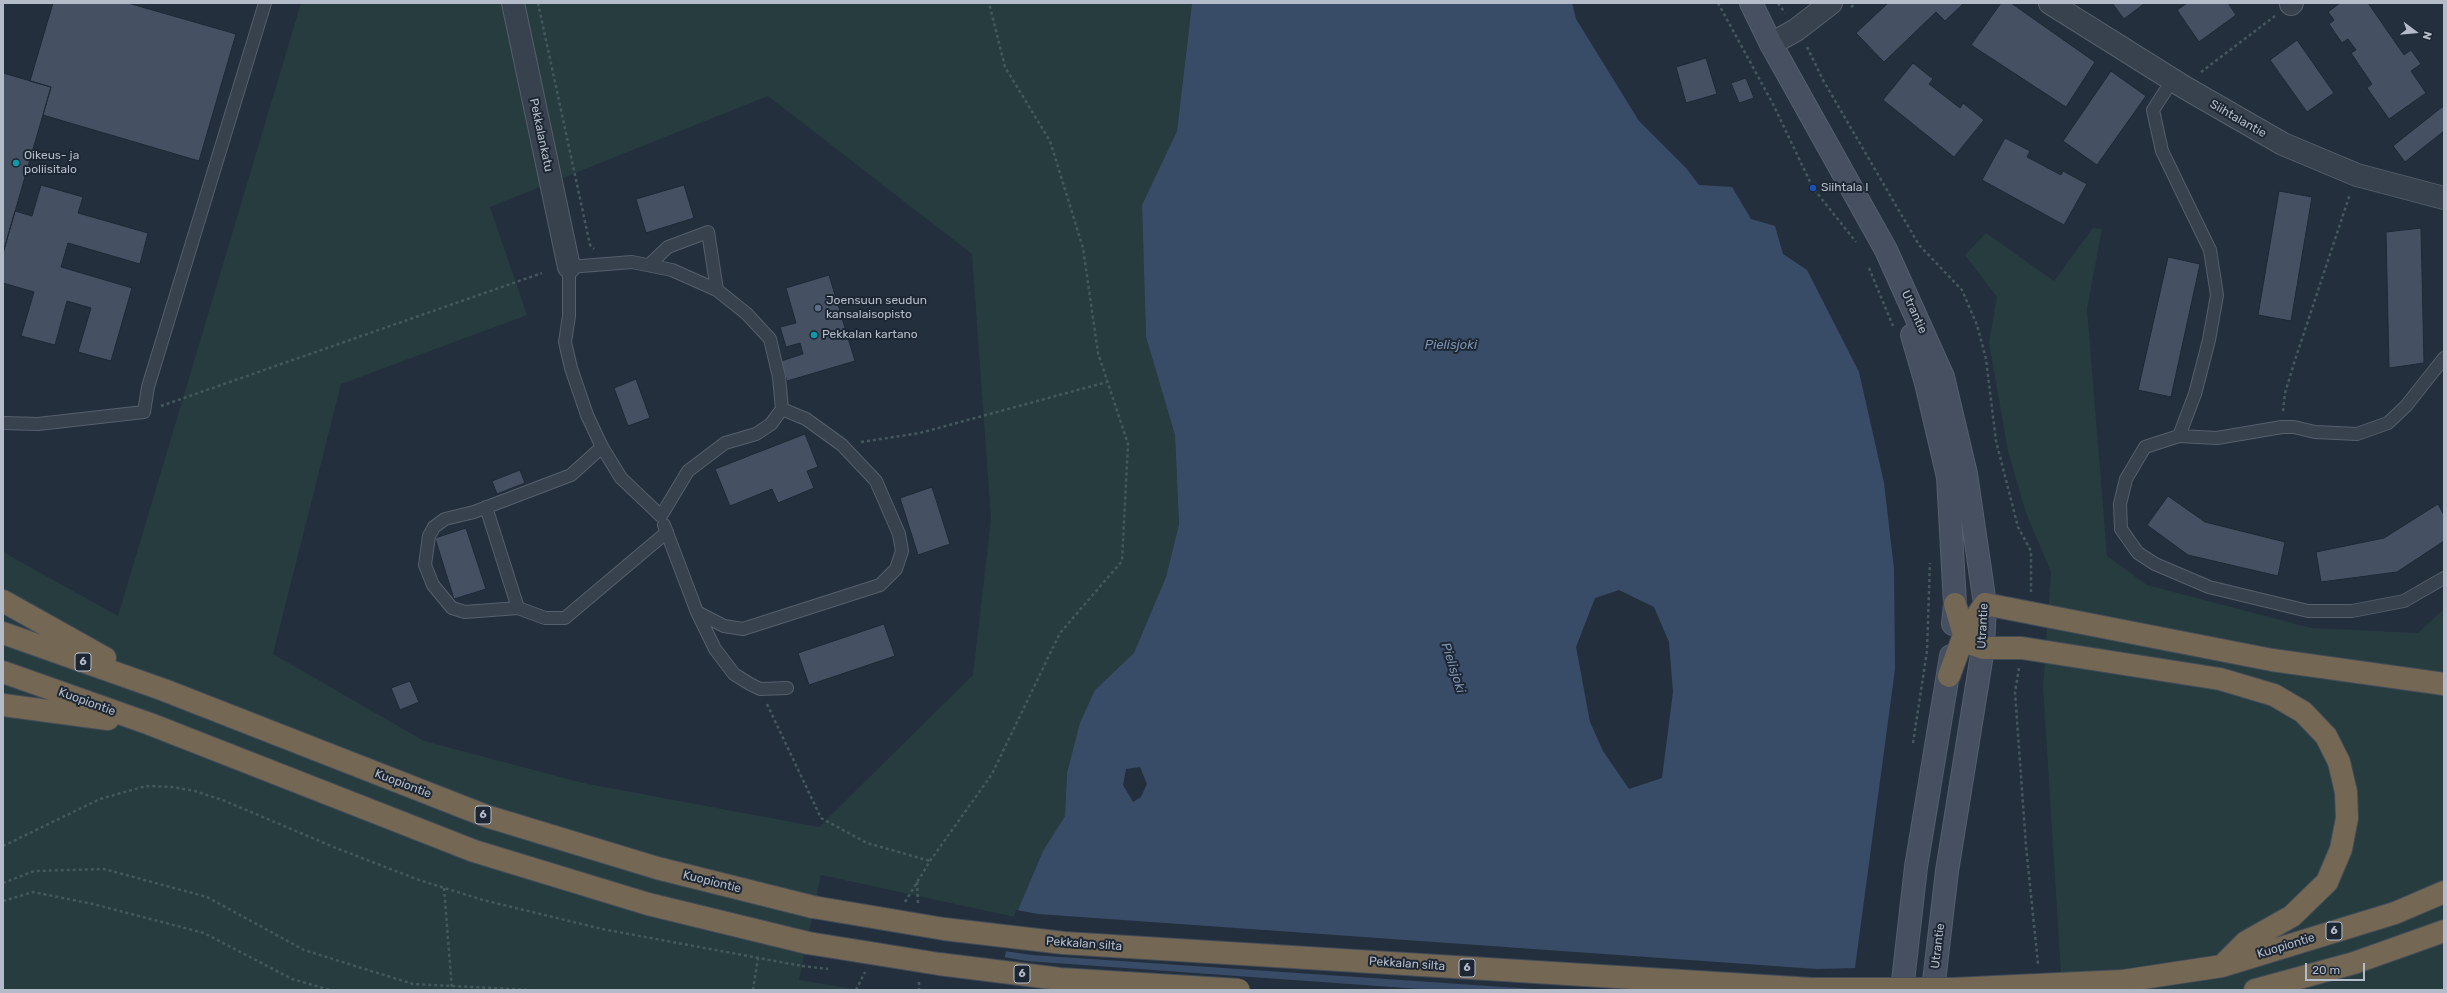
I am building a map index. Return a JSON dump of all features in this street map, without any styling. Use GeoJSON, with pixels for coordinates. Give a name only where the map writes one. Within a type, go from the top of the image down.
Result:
{"type":"FeatureCollection","features":[{"type":"Feature","properties":{"kind":"highway"},"geometry":{"type":"LineString","coordinates":[[3,601],[164,690]]}},
{"type":"Feature","properties":{"kind":"highway"},"geometry":{"type":"LineString","coordinates":[[1955,604],[1964,635],[1972,644],[1982,648],[2022,648],[2220,679],[2274,695],[2303,712],[2326,736],[2339,762],[2346,792],[2348,818],[2341,849],[2327,882],[2292,916],[2246,942],[2222,966]]}},
{"type":"Feature","properties":{"kind":"highway"},"geometry":{"type":"LineString","coordinates":[[1949,676],[1964,635],[1985,604],[2071,622],[2132,631],[2272,660],[2444,684]]}},
{"type":"Feature","properties":{"kind":"highway","name":"Kuopiontie"},"geometry":{"type":"LineString","coordinates":[[3,633],[164,690],[486,816],[658,868],[813,907]]}},
{"type":"Feature","properties":{"kind":"highway","name":"Kuopiontie"},"geometry":{"type":"LineString","coordinates":[[3,672],[150,724],[474,851],[648,904],[808,942],[938,964],[1060,979],[1239,990]]}},
{"type":"Feature","properties":{"kind":"highway"},"geometry":{"type":"LineString","coordinates":[[3,705],[150,724]]}},
{"type":"Feature","properties":{"kind":"highway","name":"Kuopiontie"},"geometry":{"type":"LineString","coordinates":[[2123,981],[2222,966],[2395,913],[2444,892]]}},
{"type":"Feature","properties":{"kind":"highway","name":"Pekkalan silta"},"geometry":{"type":"LineString","coordinates":[[813,907],[944,929],[1064,943],[1812,989],[1953,990],[2123,981]]}},
{"type":"Feature","properties":{"kind":"highway"},"geometry":{"type":"LineString","coordinates":[[2255,990],[2354,963],[2444,931]]}},
{"type":"Feature","properties":{"kind":"main road","name":"Utrantie"},"geometry":{"type":"LineString","coordinates":[[1751,3],[1771,44],[1886,250],[1943,377],[1966,474],[1985,604],[1982,648],[1947,871],[1933,990]]}},
{"type":"Feature","properties":{"kind":"main road","name":"Utrantie"},"geometry":{"type":"LineString","coordinates":[[1886,250],[1926,383],[1948,477],[1955,604],[1949,676],[1916,867],[1902,990]]}},
{"type":"Feature","properties":{"kind":"street","name":"Pekkalankatu"},"geometry":{"type":"LineString","coordinates":[[513,3],[569,267]]}},
{"type":"Feature","properties":{"kind":"street"},"geometry":{"type":"LineString","coordinates":[[1771,44],[1796,30],[1831,3]]}},
{"type":"Feature","properties":{"kind":"street","name":"Siihtalantie"},"geometry":{"type":"LineString","coordinates":[[2050,3],[2178,83],[2283,144],[2357,174],[2444,198]]}},
{"type":"Feature","properties":{"kind":"lane"},"geometry":{"type":"LineString","coordinates":[[3,423],[38,424],[144,412],[148,387],[264,3]]}},
{"type":"Feature","properties":{"kind":"lane"},"geometry":{"type":"LineString","coordinates":[[2178,83],[2153,110],[2162,151],[2210,250],[2217,295],[2209,340],[2195,394],[2179,436]]}},
{"type":"Feature","properties":{"kind":"lane"},"geometry":{"type":"LineString","coordinates":[[650,264],[668,247],[708,232],[717,290]]}},
{"type":"Feature","properties":{"kind":"lane"},"geometry":{"type":"LineString","coordinates":[[661,516],[688,471],[725,444],[756,434],[771,424],[782,409],[779,377],[770,340],[747,314],[717,290],[672,270],[650,264],[614,262],[569,267],[569,316],[565,342],[571,368],[587,415],[602,447],[621,478],[661,516],[696,612],[715,649],[734,674],[760,689],[787,688]]}},
{"type":"Feature","properties":{"kind":"lane"},"geometry":{"type":"LineString","coordinates":[[2444,358],[2406,406],[2388,423],[2357,434],[2315,432],[2294,427],[2282,427],[2217,438],[2179,436],[2145,447],[2126,478],[2120,504],[2122,529],[2138,553],[2155,564],[2209,587],[2308,611],[2352,611],[2404,601],[2444,578]]}},
{"type":"Feature","properties":{"kind":"lane"},"geometry":{"type":"LineString","coordinates":[[696,612],[724,626],[742,629],[880,585],[896,569],[902,551],[899,534],[876,481],[842,445],[806,419],[782,409]]}},
{"type":"Feature","properties":{"kind":"lane"},"geometry":{"type":"LineString","coordinates":[[602,447],[571,475],[486,508],[445,519],[434,527],[429,536],[425,565],[433,585],[452,608],[466,612],[518,608],[545,618],[565,618],[667,532]]}},
{"type":"Feature","properties":{"kind":"lane"},"geometry":{"type":"LineString","coordinates":[[486,508],[518,608]]}},
{"type":"Feature","properties":{"kind":"path"},"geometry":{"type":"LineString","coordinates":[[538,3],[590,245],[614,262]]}},
{"type":"Feature","properties":{"kind":"path"},"geometry":{"type":"LineString","coordinates":[[902,907],[930,861],[992,774],[1060,633],[1122,561],[1128,444],[1098,353],[1083,248],[1050,141],[1005,67],[989,3]]}},
{"type":"Feature","properties":{"kind":"path"},"geometry":{"type":"LineString","coordinates":[[1718,3],[1767,91],[1813,188],[1857,244]]}},
{"type":"Feature","properties":{"kind":"path"},"geometry":{"type":"LineString","coordinates":[[2178,83],[2206,67],[2292,3]]}},
{"type":"Feature","properties":{"kind":"path"},"geometry":{"type":"LineString","coordinates":[[2282,427],[2285,393],[2357,174]]}},
{"type":"Feature","properties":{"kind":"path"},"geometry":{"type":"LineString","coordinates":[[1867,264],[1893,327]]}},
{"type":"Feature","properties":{"kind":"path"},"geometry":{"type":"LineString","coordinates":[[144,412],[542,273]]}},
{"type":"Feature","properties":{"kind":"path"},"geometry":{"type":"LineString","coordinates":[[842,445],[920,433],[1107,382]]}},
{"type":"Feature","properties":{"kind":"path"},"geometry":{"type":"LineString","coordinates":[[1913,744],[1927,651],[1930,555]]}},
{"type":"Feature","properties":{"kind":"path"},"geometry":{"type":"LineString","coordinates":[[760,689],[821,818],[867,843],[930,861]]}},
{"type":"Feature","properties":{"kind":"path"},"geometry":{"type":"LineString","coordinates":[[3,846],[100,799],[146,786],[172,787],[195,791],[225,801],[336,848],[444,888],[602,929],[802,966]]}},
{"type":"Feature","properties":{"kind":"path"},"geometry":{"type":"LineString","coordinates":[[3,883],[34,871],[104,868],[207,897],[304,950],[413,984],[531,990]]}},
{"type":"Feature","properties":{"kind":"path"},"geometry":{"type":"LineString","coordinates":[[444,888],[452,990]]}},
{"type":"Feature","properties":{"kind":"path"},"geometry":{"type":"LineString","coordinates":[[3,901],[33,892],[93,904],[204,933],[292,979],[330,990]]}},
{"type":"Feature","properties":{"kind":"path"},"geometry":{"type":"LineString","coordinates":[[753,990],[758,958]]}},
{"type":"Feature","properties":{"kind":"path"},"geometry":{"type":"LineString","coordinates":[[856,990],[866,971]]}},
{"type":"Feature","properties":{"kind":"green space"},"geometry":{"type":"Polygon","coordinates":[[[301,3],[1192,3],[1177,131],[1142,205],[1146,337],[1175,435],[1179,524],[1166,577],[1134,653],[1095,690],[1067,773],[1065,816],[1043,851],[1015,917],[821,875],[799,980],[861,990],[3,990],[3,552],[118,616],[301,3]],[[768,96],[490,207],[527,315],[341,384],[273,654],[424,741],[583,783],[819,827],[973,675],[991,519],[972,254],[768,96]]]}},
{"type":"Feature","properties":{"kind":"green space"},"geometry":{"type":"Polygon","coordinates":[[[2093,228],[2102,229],[2087,309],[2107,556],[2147,585],[2311,628],[2418,633],[2444,609],[2444,990],[2062,990],[2043,686],[2051,572],[2026,513],[2008,451],[1989,342],[1997,297],[1965,255],[1986,233],[2054,281],[2093,228]]]}},
{"type":"Feature","properties":{"kind":"water","name":"Pielisjoki"},"geometry":{"type":"Polygon","coordinates":[[[1192,3],[1572,3],[1576,19],[1639,121],[1686,168],[1699,185],[1732,187],[1751,219],[1775,226],[1783,254],[1807,270],[1859,372],[1884,483],[1894,569],[1895,669],[1852,990],[998,990],[1000,975],[1015,917],[1043,851],[1065,816],[1067,773],[1080,723],[1095,690],[1134,653],[1166,577],[1179,524],[1175,435],[1146,337],[1142,205],[1177,131],[1192,3]],[[1619,590],[1595,598],[1576,647],[1590,722],[1603,751],[1629,789],[1662,778],[1673,692],[1669,642],[1654,607],[1619,590]],[[1140,767],[1126,769],[1123,785],[1133,802],[1141,797],[1147,784],[1140,767]]]}},
{"type":"Feature","properties":{"kind":"pier"},"geometry":{"type":"Polygon","coordinates":[[[1016,910],[1038,914],[1817,969],[1857,968],[1854,990],[1548,990],[1032,955],[1004,951],[1016,910]]]}},
{"type":"Feature","properties":{"kind":"pier"},"geometry":{"type":"Polygon","coordinates":[[[1003,957],[1027,961],[1434,990],[996,990],[1003,957]]]}},
{"type":"Feature","properties":{"kind":"building"},"geometry":{"type":"Polygon","coordinates":[[[53,3],[128,3],[236,34],[199,161],[43,115],[51,87],[30,81],[53,3]]]}},
{"type":"Feature","properties":{"kind":"building"},"geometry":{"type":"Polygon","coordinates":[[[1888,3],[1964,3],[1945,21],[1936,12],[1884,62],[1856,33],[1888,3]]]}},
{"type":"Feature","properties":{"kind":"building"},"geometry":{"type":"Polygon","coordinates":[[[2001,3],[2011,3],[2095,62],[2066,107],[1971,45],[2001,3]]]}},
{"type":"Feature","properties":{"kind":"building"},"geometry":{"type":"Polygon","coordinates":[[[2112,3],[2145,3],[2124,19],[2112,3]]]}},
{"type":"Feature","properties":{"kind":"building"},"geometry":{"type":"Polygon","coordinates":[[[2187,3],[2228,3],[2236,15],[2199,42],[2177,10],[2187,3]]]}},
{"type":"Feature","properties":{"kind":"building"},"geometry":{"type":"Polygon","coordinates":[[[2340,3],[2368,3],[2404,55],[2411,50],[2421,64],[2411,71],[2426,93],[2389,119],[2367,88],[2372,84],[2351,53],[2356,50],[2348,39],[2342,43],[2329,24],[2334,20],[2328,12],[2340,3]]]}},
{"type":"Feature","properties":{"kind":"building"},"geometry":{"type":"Polygon","coordinates":[[[2297,40],[2334,93],[2307,112],[2270,60],[2297,40]]]}},
{"type":"Feature","properties":{"kind":"building"},"geometry":{"type":"Polygon","coordinates":[[[1706,58],[1717,94],[1686,103],[1676,67],[1706,58]]]}},
{"type":"Feature","properties":{"kind":"building"},"geometry":{"type":"Polygon","coordinates":[[[1913,63],[1933,79],[1929,84],[1960,108],[1963,103],[1984,120],[1954,157],[1883,100],[1913,63]]]}},
{"type":"Feature","properties":{"kind":"building"},"geometry":{"type":"Polygon","coordinates":[[[2111,71],[2146,96],[2097,165],[2063,141],[2111,71]]]}},
{"type":"Feature","properties":{"kind":"building","name":"Oikeus- ja poliisitalo"},"geometry":{"type":"Polygon","coordinates":[[[3,73],[51,87],[3,253],[3,73]]]}},
{"type":"Feature","properties":{"kind":"building"},"geometry":{"type":"Polygon","coordinates":[[[1746,78],[1754,98],[1739,103],[1731,83],[1746,78]]]}},
{"type":"Feature","properties":{"kind":"building"},"geometry":{"type":"Polygon","coordinates":[[[2442,107],[2444,109],[2444,131],[2405,162],[2393,146],[2442,107]]]}},
{"type":"Feature","properties":{"kind":"building"},"geometry":{"type":"Polygon","coordinates":[[[2005,138],[2030,151],[2027,157],[2061,175],[2063,171],[2087,184],[2064,225],[1982,180],[2005,138]]]}},
{"type":"Feature","properties":{"kind":"building"},"geometry":{"type":"Polygon","coordinates":[[[41,185],[83,197],[78,213],[148,233],[140,264],[68,243],[61,267],[132,288],[111,361],[78,352],[91,308],[67,301],[55,345],[21,336],[34,292],[3,283],[3,253],[15,211],[32,216],[41,185]]]}},
{"type":"Feature","properties":{"kind":"building"},"geometry":{"type":"Polygon","coordinates":[[[684,185],[694,218],[646,233],[636,199],[684,185]]]}},
{"type":"Feature","properties":{"kind":"building"},"geometry":{"type":"Polygon","coordinates":[[[2279,191],[2312,197],[2291,321],[2258,315],[2279,191]]]}},
{"type":"Feature","properties":{"kind":"building"},"geometry":{"type":"Polygon","coordinates":[[[2421,228],[2424,363],[2389,368],[2386,232],[2421,228]]]}},
{"type":"Feature","properties":{"kind":"building"},"geometry":{"type":"Polygon","coordinates":[[[2168,257],[2200,264],[2171,397],[2138,390],[2168,257]]]}},
{"type":"Feature","properties":{"kind":"building","name":"Pekkalan kartano"},"geometry":{"type":"Polygon","coordinates":[[[829,275],[855,361],[787,381],[781,361],[803,354],[800,343],[786,347],[780,327],[796,323],[786,288],[829,275]]]}},
{"type":"Feature","properties":{"kind":"building"},"geometry":{"type":"Polygon","coordinates":[[[636,379],[650,418],[628,426],[614,388],[636,379]]]}},
{"type":"Feature","properties":{"kind":"building"},"geometry":{"type":"Polygon","coordinates":[[[805,434],[818,467],[807,471],[814,488],[778,503],[772,489],[730,506],[715,469],[805,434]]]}},
{"type":"Feature","properties":{"kind":"building"},"geometry":{"type":"Polygon","coordinates":[[[520,470],[525,483],[497,494],[492,481],[520,470]]]}},
{"type":"Feature","properties":{"kind":"building"},"geometry":{"type":"Polygon","coordinates":[[[932,487],[950,544],[918,555],[900,498],[932,487]]]}},
{"type":"Feature","properties":{"kind":"building"},"geometry":{"type":"Polygon","coordinates":[[[2168,496],[2205,522],[2285,542],[2278,576],[2188,555],[2147,525],[2168,496]]]}},
{"type":"Feature","properties":{"kind":"building"},"geometry":{"type":"Polygon","coordinates":[[[2438,504],[2444,515],[2444,541],[2397,572],[2321,582],[2316,552],[2384,538],[2438,504]]]}},
{"type":"Feature","properties":{"kind":"building"},"geometry":{"type":"Polygon","coordinates":[[[466,528],[486,589],[454,599],[435,538],[466,528]]]}},
{"type":"Feature","properties":{"kind":"building"},"geometry":{"type":"Polygon","coordinates":[[[884,624],[895,656],[809,685],[798,653],[884,624]]]}},
{"type":"Feature","properties":{"kind":"building"},"geometry":{"type":"Polygon","coordinates":[[[410,681],[419,702],[400,710],[391,688],[410,681]]]}},
{"type":"Feature","properties":{"kind":"place","name":"Oikeus- ja poliisitalo"},"geometry":{"type":"Point","coordinates":[16,163]}},
{"type":"Feature","properties":{"kind":"place","name":"Siihtala I"},"geometry":{"type":"Point","coordinates":[1813,188]}},
{"type":"Feature","properties":{"kind":"place","name":"Joensuun seudun kansalaisopisto"},"geometry":{"type":"Point","coordinates":[818,308]}},
{"type":"Feature","properties":{"kind":"place","name":"Pekkalan kartano"},"geometry":{"type":"Point","coordinates":[814,335]}}]}
